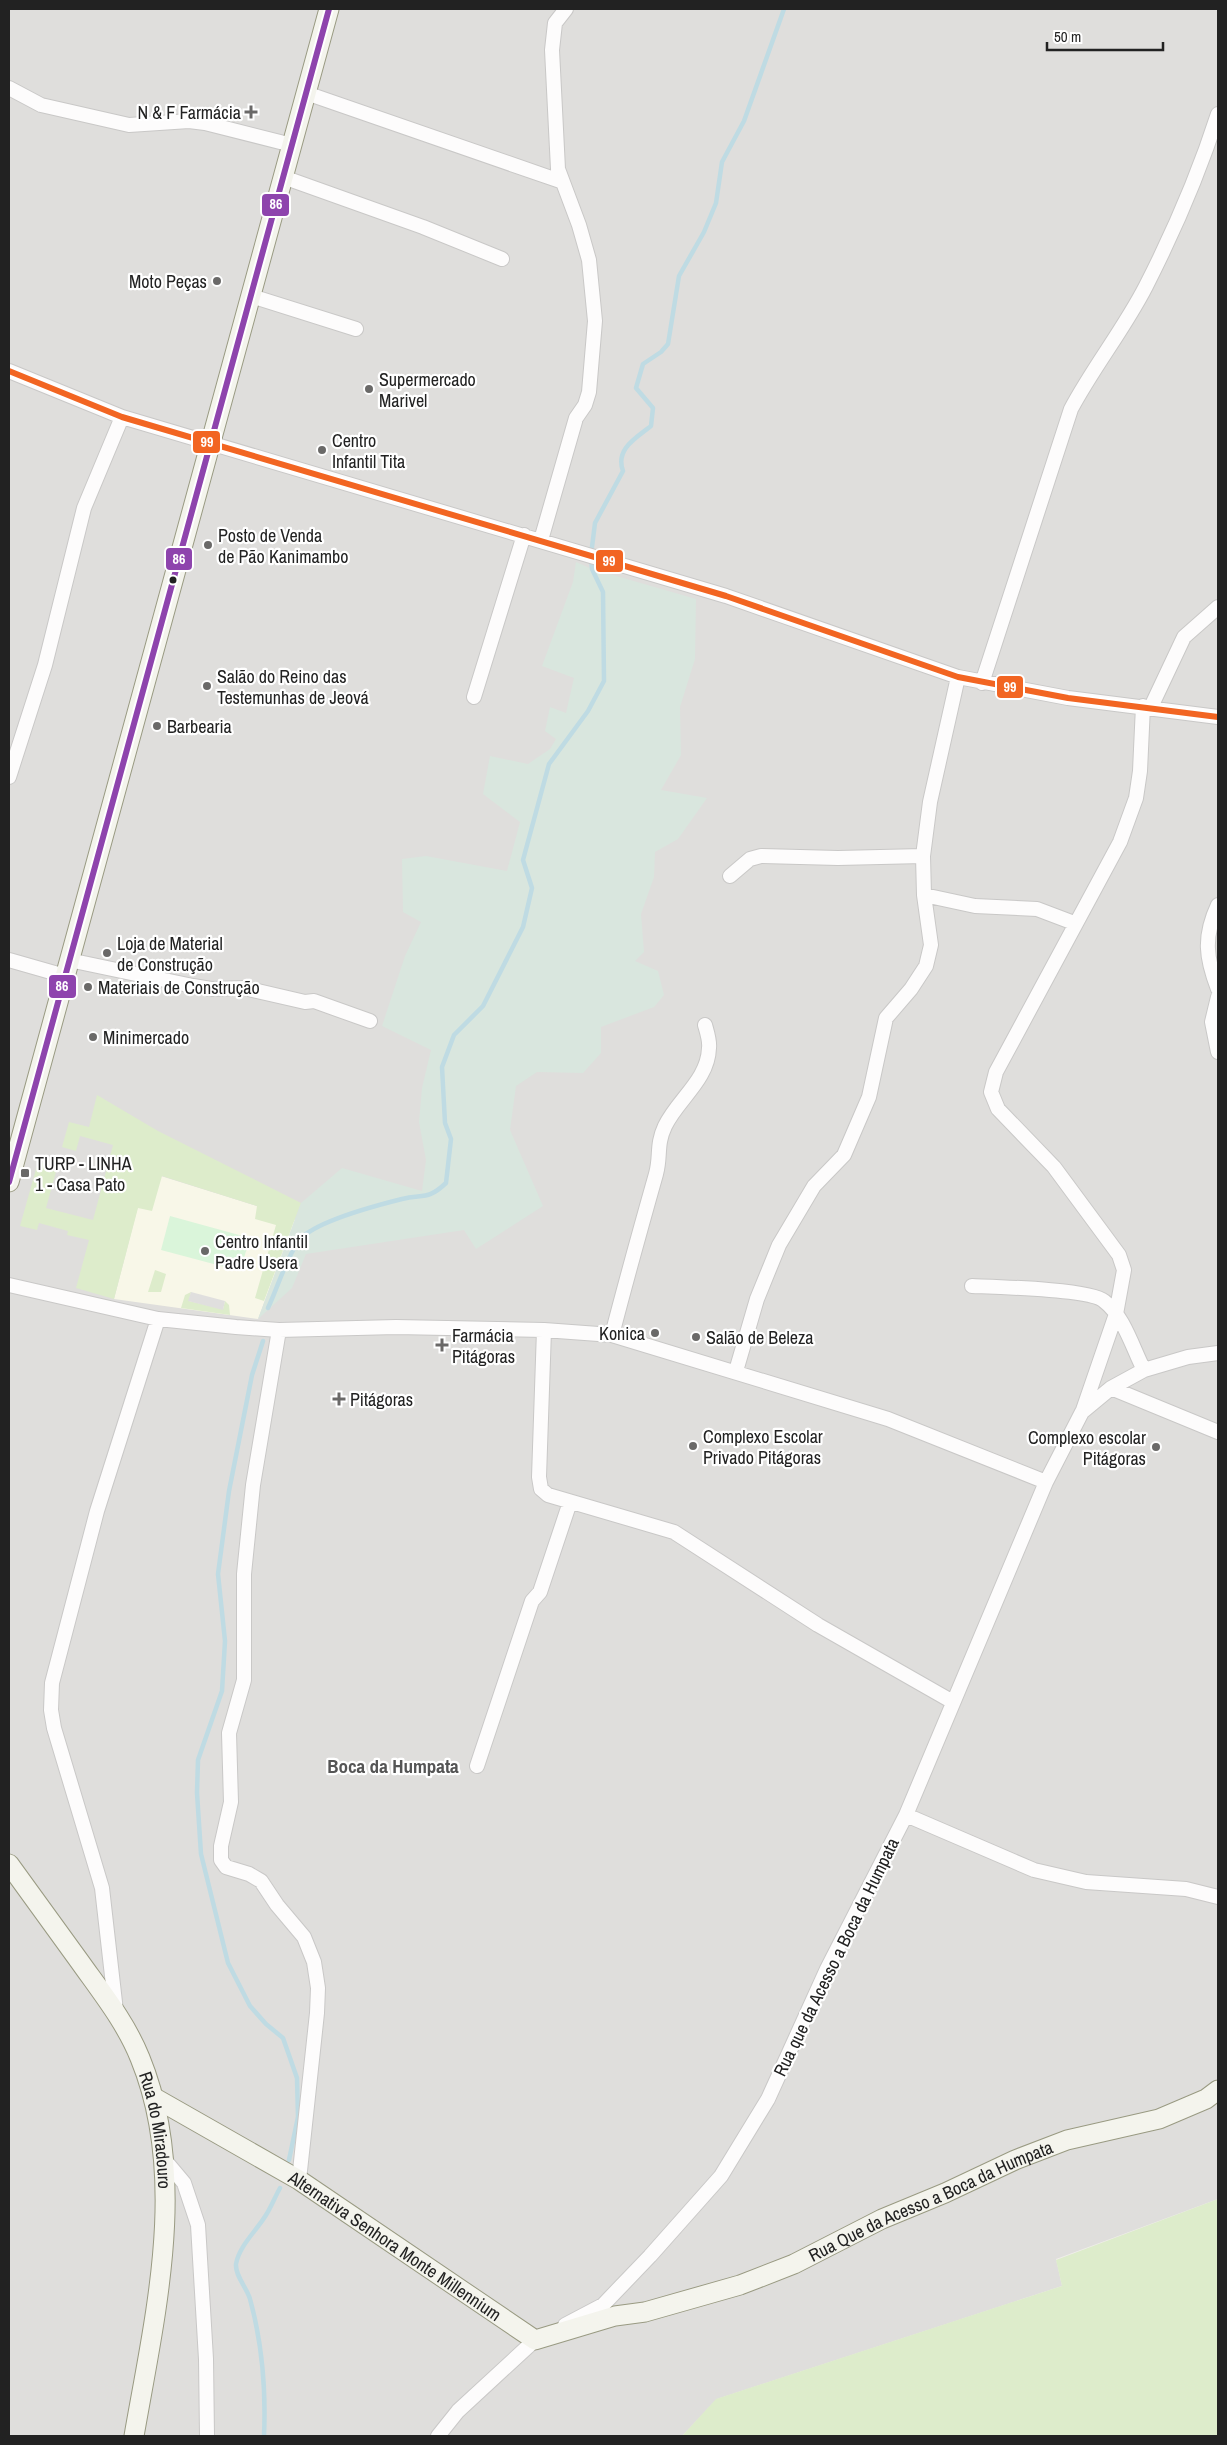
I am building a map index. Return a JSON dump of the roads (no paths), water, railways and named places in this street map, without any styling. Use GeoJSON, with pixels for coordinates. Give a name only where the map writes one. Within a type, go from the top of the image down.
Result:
{"type":"FeatureCollection","features":[{"type":"Feature","properties":{"kind":"main road"},"geometry":{"type":"LineString","coordinates":[[9,1182],[15,1135],[67,968],[329,9]]}},
{"type":"Feature","properties":{"kind":"main road","name":"Rua do Miradouro"},"geometry":{"type":"LineString","coordinates":[[9,1864],[116,2012],[140,2057],[155,2098],[163,2158],[165,2215],[162,2248],[134,2436]]}},
{"type":"Feature","properties":{"kind":"main road","name":"Rua Que da Acesso a Boca da Humpata"},"geometry":{"type":"LineString","coordinates":[[535,2340],[615,2316],[645,2312],[740,2285],[794,2264],[882,2219],[946,2193],[1015,2160],[1067,2140],[1159,2119],[1206,2099],[1218,2090]]}},
{"type":"Feature","properties":{"kind":"main road","name":"Alternativa Senhora Monte Millennium"},"geometry":{"type":"LineString","coordinates":[[155,2098],[299,2180],[535,2340]]}},
{"type":"Feature","properties":{"kind":"street"},"geometry":{"type":"LineString","coordinates":[[540,540],[576,418],[585,405],[589,392],[595,321],[589,260],[579,225],[560,181],[558,169],[552,50],[555,23],[566,9]]}},
{"type":"Feature","properties":{"kind":"street"},"geometry":{"type":"LineString","coordinates":[[9,88],[41,105],[129,124],[189,121],[205,123],[292,145]]}},
{"type":"Feature","properties":{"kind":"street"},"geometry":{"type":"LineString","coordinates":[[306,93],[560,181]]}},
{"type":"Feature","properties":{"kind":"street"},"geometry":{"type":"LineString","coordinates":[[982,683],[1071,409],[1088,378],[1146,286],[1206,153],[1218,114]]}},
{"type":"Feature","properties":{"kind":"street"},"geometry":{"type":"LineString","coordinates":[[283,177],[423,227],[502,259]]}},
{"type":"Feature","properties":{"kind":"street"},"geometry":{"type":"LineString","coordinates":[[250,296],[356,329]]}},
{"type":"Feature","properties":{"kind":"street"},"geometry":{"type":"LineString","coordinates":[[9,371],[122,417],[524,534],[726,596],[958,677],[1068,698],[1218,717]]}},
{"type":"Feature","properties":{"kind":"street"},"geometry":{"type":"LineString","coordinates":[[9,777],[44,665],[84,508],[122,417]]}},
{"type":"Feature","properties":{"kind":"street"},"geometry":{"type":"LineString","coordinates":[[474,697],[524,534]]}},
{"type":"Feature","properties":{"kind":"street"},"geometry":{"type":"LineString","coordinates":[[1082,1412],[1116,1314],[1124,1270],[1119,1256],[1054,1167],[998,1109],[991,1092],[996,1072],[1074,924],[1120,842],[1136,798],[1147,707],[1184,637],[1218,607]]}},
{"type":"Feature","properties":{"kind":"street"},"geometry":{"type":"LineString","coordinates":[[736,1371],[757,1299],[779,1246],[814,1186],[844,1155],[869,1098],[886,1018],[912,989],[926,966],[931,945],[924,895],[924,856],[930,802],[958,677]]}},
{"type":"Feature","properties":{"kind":"street"},"geometry":{"type":"LineString","coordinates":[[730,876],[750,859],[761,856],[838,858],[924,856]]}},
{"type":"Feature","properties":{"kind":"street"},"geometry":{"type":"LineString","coordinates":[[924,895],[975,906],[1037,909],[1074,924]]}},
{"type":"Feature","properties":{"kind":"street"},"geometry":{"type":"LineString","coordinates":[[1218,905],[1208,934],[1207,951],[1209,965],[1218,989]]}},
{"type":"Feature","properties":{"kind":"street"},"geometry":{"type":"LineString","coordinates":[[9,960],[211,989],[244,988],[305,1002],[314,1001],[370,1021]]}},
{"type":"Feature","properties":{"kind":"street"},"geometry":{"type":"LineString","coordinates":[[1218,997],[1212,1022],[1218,1052]]}},
{"type":"Feature","properties":{"kind":"street"},"geometry":{"type":"LineString","coordinates":[[612,1335],[639,1230],[657,1171],[659,1140],[672,1113],[701,1077],[706,1064],[710,1047],[705,1025]]}},
{"type":"Feature","properties":{"kind":"street"},"geometry":{"type":"LineString","coordinates":[[9,1285],[158,1319],[279,1330],[396,1327],[544,1330],[612,1335],[736,1371],[888,1419],[1046,1482]]}},
{"type":"Feature","properties":{"kind":"street"},"geometry":{"type":"LineString","coordinates":[[972,1286],[1046,1290],[1084,1295],[1103,1300],[1116,1314],[1144,1370]]}},
{"type":"Feature","properties":{"kind":"street"},"geometry":{"type":"LineString","coordinates":[[116,2012],[102,1888],[54,1728],[51,1710],[52,1683],[97,1511],[158,1319]]}},
{"type":"Feature","properties":{"kind":"street"},"geometry":{"type":"LineString","coordinates":[[279,1330],[253,1485],[244,1574],[244,1680],[230,1733],[231,1802],[221,1846],[221,1860],[226,1867],[249,1874],[261,1881],[276,1905],[304,1937],[314,1962],[318,1988],[317,2013],[299,2180]]}},
{"type":"Feature","properties":{"kind":"street"},"geometry":{"type":"LineString","coordinates":[[544,1330],[539,1477],[541,1489],[548,1495],[674,1532],[818,1625],[953,1702]]}},
{"type":"Feature","properties":{"kind":"street","name":"Rua que da Acesso a Boca da Humpata"},"geometry":{"type":"LineString","coordinates":[[438,2436],[458,2411],[535,2340],[603,2305],[650,2256],[721,2176],[768,2099],[827,1969],[906,1815],[1046,1482],[1082,1412],[1111,1388],[1144,1370],[1188,1357],[1218,1353]]}},
{"type":"Feature","properties":{"kind":"street"},"geometry":{"type":"LineString","coordinates":[[1111,1388],[1218,1432]]}},
{"type":"Feature","properties":{"kind":"street"},"geometry":{"type":"LineString","coordinates":[[477,1766],[532,1601],[540,1592],[570,1502]]}},
{"type":"Feature","properties":{"kind":"street"},"geometry":{"type":"LineString","coordinates":[[906,1815],[1034,1870],[1086,1882],[1186,1889],[1218,1897]]}},
{"type":"Feature","properties":{"kind":"street"},"geometry":{"type":"LineString","coordinates":[[163,2158],[184,2183],[198,2224],[206,2359],[207,2436]]}},
{"type":"Feature","properties":{"kind":"waterway"},"geometry":{"type":"LineString","coordinates":[[268,1308],[290,1257],[298,1242],[305,1235],[330,1221],[346,1215],[402,1199],[426,1196],[435,1192],[446,1183],[451,1139],[445,1123],[442,1067],[454,1035],[483,1006],[523,927],[532,888],[523,860],[549,764],[588,711],[604,681],[603,592],[592,569],[591,555],[595,523],[623,471],[621,463],[624,450],[651,426],[653,408],[636,388],[643,364],[661,352],[668,344],[679,276],[704,232],[716,203],[722,162],[744,121],[784,9]]}},
{"type":"Feature","properties":{"kind":"waterway"},"geometry":{"type":"LineString","coordinates":[[263,1341],[252,1375],[229,1491],[218,1574],[225,1641],[222,1691],[198,1760],[197,1793],[201,1854],[228,1963],[250,2006],[266,2024],[283,2038],[297,2078],[298,2117],[289,2160]]}},
{"type":"Feature","properties":{"kind":"waterway"},"geometry":{"type":"LineString","coordinates":[[264,2436],[264,2384],[258,2333],[250,2299],[237,2273],[236,2264],[241,2251],[266,2215],[280,2188]]}},
{"type":"Feature","properties":{"kind":"place","name":"N & F Farmácia"},"geometry":{"type":"Point","coordinates":[251,112]}},
{"type":"Feature","properties":{"kind":"place","name":"Moto Peças"},"geometry":{"type":"Point","coordinates":[217,281]}},
{"type":"Feature","properties":{"kind":"place","name":"Supermercado Marivel"},"geometry":{"type":"Point","coordinates":[369,389]}},
{"type":"Feature","properties":{"kind":"place","name":"Centro Infantil Tita"},"geometry":{"type":"Point","coordinates":[322,450]}},
{"type":"Feature","properties":{"kind":"place","name":"Posto de Venda de Pão Kanimambo"},"geometry":{"type":"Point","coordinates":[208,545]}},
{"type":"Feature","properties":{"kind":"place","name":"Salão do Reino das Testemunhas de Jeová"},"geometry":{"type":"Point","coordinates":[207,686]}},
{"type":"Feature","properties":{"kind":"place","name":"Barbearia"},"geometry":{"type":"Point","coordinates":[157,726]}},
{"type":"Feature","properties":{"kind":"place","name":"Loja de Material de Construção"},"geometry":{"type":"Point","coordinates":[107,953]}},
{"type":"Feature","properties":{"kind":"place","name":"Materiais de Construção"},"geometry":{"type":"Point","coordinates":[88,987]}},
{"type":"Feature","properties":{"kind":"place","name":"Minimercado"},"geometry":{"type":"Point","coordinates":[93,1037]}},
{"type":"Feature","properties":{"kind":"place","name":"TURP - LINHA 1 - Casa Pato"},"geometry":{"type":"Point","coordinates":[25,1173]}},
{"type":"Feature","properties":{"kind":"place","name":"Centro Infantil Padre Usera"},"geometry":{"type":"Point","coordinates":[205,1251]}},
{"type":"Feature","properties":{"kind":"place","name":"Konica"},"geometry":{"type":"Point","coordinates":[655,1333]}},
{"type":"Feature","properties":{"kind":"place","name":"Salão de Beleza"},"geometry":{"type":"Point","coordinates":[696,1337]}},
{"type":"Feature","properties":{"kind":"place","name":"Farmácia Pitágoras"},"geometry":{"type":"Point","coordinates":[442,1345]}},
{"type":"Feature","properties":{"kind":"place","name":"Pitágoras"},"geometry":{"type":"Point","coordinates":[339,1399]}},
{"type":"Feature","properties":{"kind":"place","name":"Complexo Escolar Privado Pitágoras"},"geometry":{"type":"Point","coordinates":[693,1446]}},
{"type":"Feature","properties":{"kind":"place","name":"Complexo escolar Pitágoras"},"geometry":{"type":"Point","coordinates":[1156,1447]}},
{"type":"Feature","properties":{"kind":"district","name":"Boca da Humpata"},"geometry":{"type":"Point","coordinates":[393,1766]}}]}
